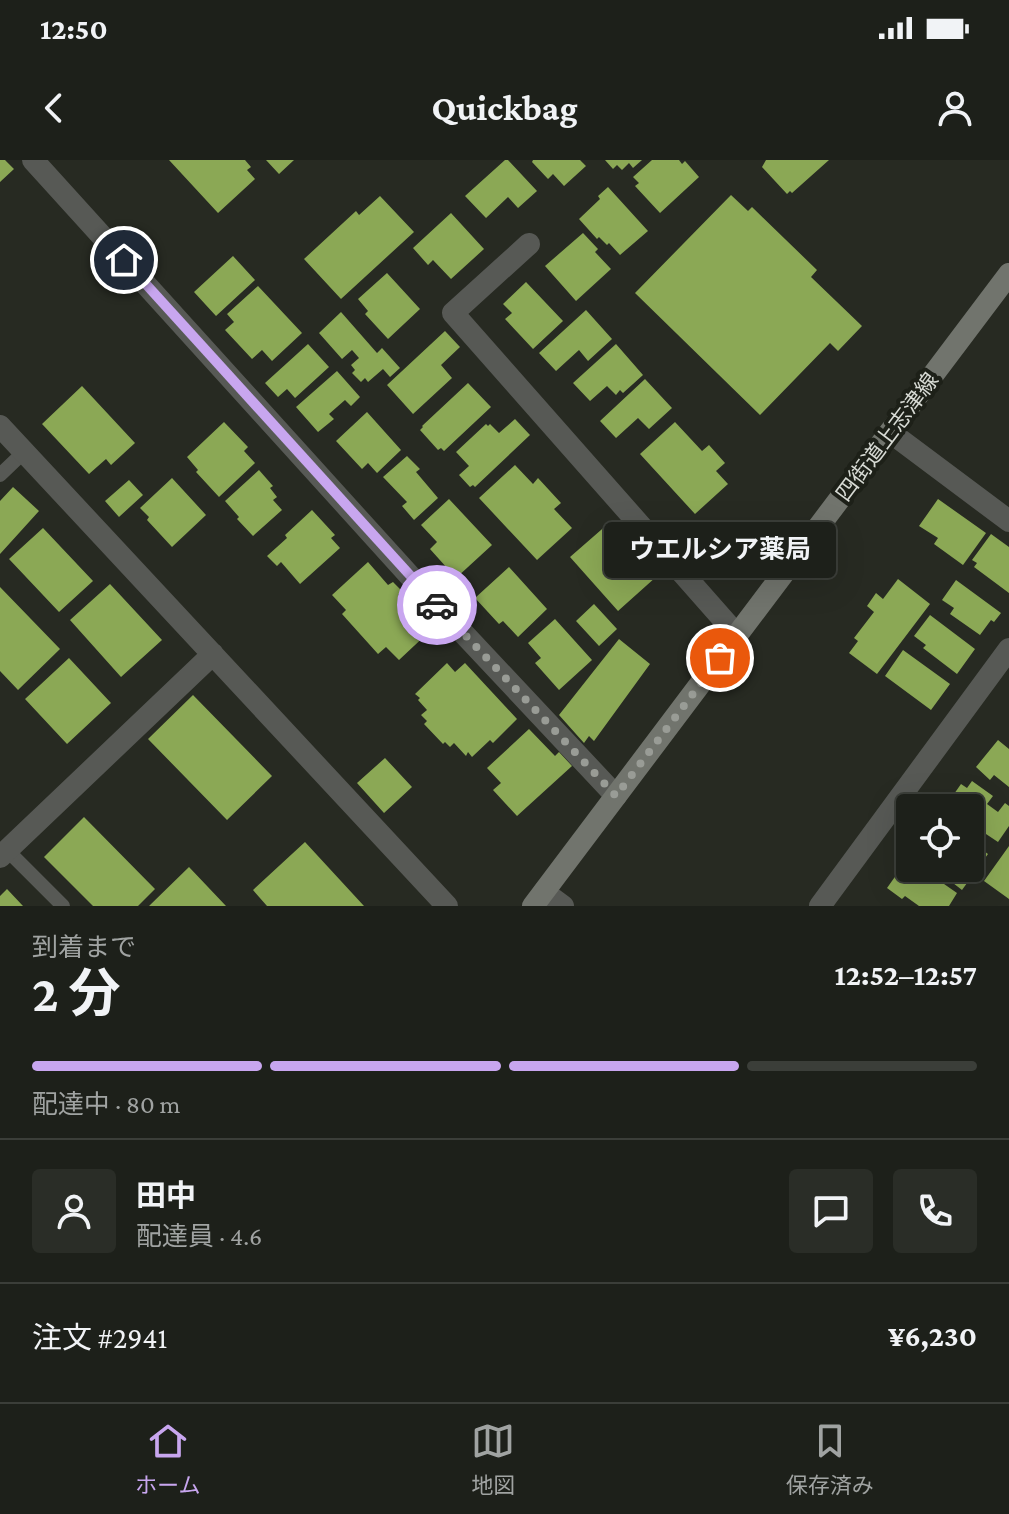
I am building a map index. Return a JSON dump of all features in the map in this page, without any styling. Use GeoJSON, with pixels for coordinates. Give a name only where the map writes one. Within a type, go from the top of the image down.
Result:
{"type":"FeatureCollection","features":[{"type":"Feature","properties":{"kind":"main road","name":"四街道上志津線"},"geometry":{"type":"LineString","coordinates":[[539,899],[1009,274]]}},
{"type":"Feature","properties":{"kind":"street"},"geometry":{"type":"LineString","coordinates":[[33,160],[409,575],[616,796]]}},
{"type":"Feature","properties":{"kind":"street"},"geometry":{"type":"LineString","coordinates":[[529,244],[453,313],[737,635]]}},
{"type":"Feature","properties":{"kind":"street"},"geometry":{"type":"LineString","coordinates":[[0,426],[447,906]]}},
{"type":"Feature","properties":{"kind":"street"},"geometry":{"type":"LineString","coordinates":[[890,432],[1009,521]]}},
{"type":"Feature","properties":{"kind":"street"},"geometry":{"type":"LineString","coordinates":[[820,906],[1009,649]]}},
{"type":"Feature","properties":{"kind":"street"},"geometry":{"type":"LineString","coordinates":[[4,853],[213,654]]}},
{"type":"Feature","properties":{"kind":"street"},"geometry":{"type":"LineString","coordinates":[[539,899],[563,906]]}},
{"type":"Feature","properties":{"kind":"lane"},"geometry":{"type":"LineString","coordinates":[[0,475],[24,452]]}},
{"type":"Feature","properties":{"kind":"lane"},"geometry":{"type":"LineString","coordinates":[[4,853],[63,906]]}},
{"type":"Feature","properties":{"kind":"building"},"geometry":{"type":"Polygon","coordinates":[[[0,160],[5,160],[14,169],[0,182],[0,160]]]}},
{"type":"Feature","properties":{"kind":"building"},"geometry":{"type":"Polygon","coordinates":[[[169,160],[245,160],[251,167],[247,170],[255,179],[218,213],[169,160]]]}},
{"type":"Feature","properties":{"kind":"building"},"geometry":{"type":"Polygon","coordinates":[[[266,160],[294,160],[279,174],[266,160]]]}},
{"type":"Feature","properties":{"kind":"building"},"geometry":{"type":"Polygon","coordinates":[[[505,160],[537,191],[518,208],[508,197],[486,218],[465,196],[505,160]]]}},
{"type":"Feature","properties":{"kind":"building"},"geometry":{"type":"Polygon","coordinates":[[[533,160],[580,160],[586,166],[564,186],[553,174],[548,179],[533,160]]]}},
{"type":"Feature","properties":{"kind":"building"},"geometry":{"type":"Polygon","coordinates":[[[605,160],[642,160],[633,168],[629,163],[622,170],[617,165],[613,169],[605,160]]]}},
{"type":"Feature","properties":{"kind":"building"},"geometry":{"type":"Polygon","coordinates":[[[652,160],[679,160],[682,164],[685,161],[699,177],[660,213],[635,186],[639,183],[633,177],[652,160]]]}},
{"type":"Feature","properties":{"kind":"building"},"geometry":{"type":"Polygon","coordinates":[[[766,160],[829,160],[787,194],[762,167],[766,160]]]}},
{"type":"Feature","properties":{"kind":"building"},"geometry":{"type":"Polygon","coordinates":[[[608,187],[648,231],[620,255],[609,243],[607,245],[599,237],[597,239],[579,219],[608,187]]]}},
{"type":"Feature","properties":{"kind":"building"},"geometry":{"type":"Polygon","coordinates":[[[731,195],[748,211],[752,207],[817,270],[811,277],[862,326],[838,351],[830,343],[760,415],[635,293],[731,195]]]}},
{"type":"Feature","properties":{"kind":"building"},"geometry":{"type":"Polygon","coordinates":[[[380,196],[414,232],[341,299],[304,259],[356,211],[359,215],[380,196]]]}},
{"type":"Feature","properties":{"kind":"building"},"geometry":{"type":"Polygon","coordinates":[[[451,213],[484,249],[451,279],[433,260],[428,265],[413,248],[451,213]]]}},
{"type":"Feature","properties":{"kind":"building"},"geometry":{"type":"Polygon","coordinates":[[[583,233],[611,269],[576,301],[545,266],[583,233]]]}},
{"type":"Feature","properties":{"kind":"building"},"geometry":{"type":"Polygon","coordinates":[[[233,256],[255,280],[216,316],[194,292],[233,256]]]}},
{"type":"Feature","properties":{"kind":"building"},"geometry":{"type":"Polygon","coordinates":[[[387,273],[420,309],[388,339],[365,314],[368,311],[358,299],[387,273]]]}},
{"type":"Feature","properties":{"kind":"building"},"geometry":{"type":"Polygon","coordinates":[[[526,282],[563,321],[533,349],[505,319],[512,313],[503,304],[526,282]]]}},
{"type":"Feature","properties":{"kind":"building"},"geometry":{"type":"Polygon","coordinates":[[[258,286],[302,333],[272,361],[262,350],[252,359],[225,330],[234,322],[227,314],[258,286]]]}},
{"type":"Feature","properties":{"kind":"building"},"geometry":{"type":"Polygon","coordinates":[[[586,310],[612,339],[588,361],[579,350],[556,371],[539,353],[586,310]]]}},
{"type":"Feature","properties":{"kind":"building"},"geometry":{"type":"Polygon","coordinates":[[[341,312],[377,353],[382,348],[400,368],[390,377],[383,369],[368,382],[365,378],[361,382],[352,373],[355,370],[351,365],[359,358],[352,350],[342,359],[319,333],[341,312]]]}},
{"type":"Feature","properties":{"kind":"building"},"geometry":{"type":"Polygon","coordinates":[[[445,331],[460,347],[441,365],[452,378],[413,414],[387,385],[445,331]]]}},
{"type":"Feature","properties":{"kind":"building"},"geometry":{"type":"Polygon","coordinates":[[[308,344],[329,367],[295,398],[287,389],[278,397],[265,383],[308,344]]]}},
{"type":"Feature","properties":{"kind":"building"},"geometry":{"type":"Polygon","coordinates":[[[616,344],[643,375],[623,393],[620,390],[616,395],[607,386],[590,401],[573,383],[616,344]]]}},
{"type":"Feature","properties":{"kind":"building"},"geometry":{"type":"Polygon","coordinates":[[[337,371],[360,397],[351,406],[345,400],[329,414],[334,419],[318,432],[296,407],[337,371]]]}},
{"type":"Feature","properties":{"kind":"building"},"geometry":{"type":"Polygon","coordinates":[[[645,379],[672,408],[649,429],[638,418],[616,438],[600,421],[645,379]]]}},
{"type":"Feature","properties":{"kind":"building"},"geometry":{"type":"Polygon","coordinates":[[[468,383],[491,407],[444,451],[441,448],[438,450],[420,430],[468,383]]]}},
{"type":"Feature","properties":{"kind":"building"},"geometry":{"type":"Polygon","coordinates":[[[82,386],[135,443],[111,465],[106,459],[89,474],[42,424],[82,386]]]}},
{"type":"Feature","properties":{"kind":"building"},"geometry":{"type":"Polygon","coordinates":[[[367,412],[401,450],[377,473],[368,463],[362,469],[336,441],[367,412]]]}},
{"type":"Feature","properties":{"kind":"building"},"geometry":{"type":"Polygon","coordinates":[[[515,419],[530,435],[475,487],[470,487],[459,475],[469,466],[456,452],[486,424],[499,433],[515,419]]]}},
{"type":"Feature","properties":{"kind":"building"},"geometry":{"type":"Polygon","coordinates":[[[224,422],[248,447],[244,451],[255,463],[219,497],[187,457],[224,422]]]}},
{"type":"Feature","properties":{"kind":"building"},"geometry":{"type":"Polygon","coordinates":[[[675,422],[702,451],[709,445],[725,463],[716,471],[728,484],[695,514],[640,454],[675,422]]]}},
{"type":"Feature","properties":{"kind":"building"},"geometry":{"type":"Polygon","coordinates":[[[407,456],[420,469],[416,472],[438,498],[414,520],[402,506],[407,502],[383,477],[407,456]]]}},
{"type":"Feature","properties":{"kind":"building"},"geometry":{"type":"Polygon","coordinates":[[[515,465],[533,484],[538,478],[561,503],[554,509],[572,528],[537,560],[479,498],[515,465]]]}},
{"type":"Feature","properties":{"kind":"building"},"geometry":{"type":"Polygon","coordinates":[[[259,470],[273,486],[270,488],[277,497],[273,500],[282,510],[253,536],[225,501],[259,470]]]}},
{"type":"Feature","properties":{"kind":"building"},"geometry":{"type":"Polygon","coordinates":[[[172,478],[206,515],[172,547],[140,508],[172,478]]]}},
{"type":"Feature","properties":{"kind":"building"},"geometry":{"type":"Polygon","coordinates":[[[129,480],[143,495],[119,517],[105,501],[129,480]]]}},
{"type":"Feature","properties":{"kind":"building"},"geometry":{"type":"Polygon","coordinates":[[[13,487],[39,511],[0,554],[0,501],[13,487]]]}},
{"type":"Feature","properties":{"kind":"building"},"geometry":{"type":"Polygon","coordinates":[[[449,499],[492,545],[456,578],[430,549],[437,542],[421,525],[449,499]]]}},
{"type":"Feature","properties":{"kind":"building"},"geometry":{"type":"Polygon","coordinates":[[[938,499],[986,533],[963,565],[934,544],[938,538],[919,526],[938,499]]]}},
{"type":"Feature","properties":{"kind":"building"},"geometry":{"type":"Polygon","coordinates":[[[312,510],[335,535],[331,538],[340,548],[300,584],[281,562],[277,566],[267,556],[312,510]]]}},
{"type":"Feature","properties":{"kind":"building"},"geometry":{"type":"Polygon","coordinates":[[[609,523],[656,577],[618,611],[570,557],[609,523]]]}},
{"type":"Feature","properties":{"kind":"building"},"geometry":{"type":"Polygon","coordinates":[[[43,528],[93,581],[59,612],[9,559],[43,528]]]}},
{"type":"Feature","properties":{"kind":"building"},"geometry":{"type":"Polygon","coordinates":[[[991,534],[1009,547],[1009,593],[974,567],[977,563],[972,560],[991,534]]]}},
{"type":"Feature","properties":{"kind":"building"},"geometry":{"type":"Polygon","coordinates":[[[716,540],[728,550],[712,573],[698,563],[716,540]]]}},
{"type":"Feature","properties":{"kind":"building"},"geometry":{"type":"Polygon","coordinates":[[[368,562],[388,585],[393,582],[402,591],[398,595],[430,631],[399,660],[386,647],[378,654],[342,614],[346,610],[332,595],[368,562]]]}},
{"type":"Feature","properties":{"kind":"building"},"geometry":{"type":"Polygon","coordinates":[[[509,567],[547,609],[518,637],[503,621],[499,624],[475,598],[509,567]]]}},
{"type":"Feature","properties":{"kind":"building"},"geometry":{"type":"Polygon","coordinates":[[[898,579],[930,604],[877,674],[849,653],[858,641],[854,638],[874,612],[867,606],[876,593],[883,599],[898,579]]]}},
{"type":"Feature","properties":{"kind":"building"},"geometry":{"type":"Polygon","coordinates":[[[956,580],[1001,613],[994,622],[991,620],[980,635],[950,614],[954,608],[942,600],[956,580]]]}},
{"type":"Feature","properties":{"kind":"building"},"geometry":{"type":"Polygon","coordinates":[[[110,584],[162,640],[121,677],[70,620],[110,584]]]}},
{"type":"Feature","properties":{"kind":"building"},"geometry":{"type":"Polygon","coordinates":[[[0,587],[60,649],[18,690],[0,671],[0,587]]]}},
{"type":"Feature","properties":{"kind":"building"},"geometry":{"type":"Polygon","coordinates":[[[594,604],[617,629],[599,646],[576,621],[594,604]]]}},
{"type":"Feature","properties":{"kind":"building"},"geometry":{"type":"Polygon","coordinates":[[[930,615],[975,649],[957,674],[923,648],[926,645],[914,636],[930,615]]]}},
{"type":"Feature","properties":{"kind":"building"},"geometry":{"type":"Polygon","coordinates":[[[555,619],[592,660],[559,690],[535,663],[541,658],[528,643],[555,619]]]}},
{"type":"Feature","properties":{"kind":"building"},"geometry":{"type":"Polygon","coordinates":[[[619,639],[650,664],[594,741],[589,736],[584,743],[559,715],[619,639]]]}},
{"type":"Feature","properties":{"kind":"building"},"geometry":{"type":"Polygon","coordinates":[[[903,650],[950,684],[931,710],[885,676],[903,650]]]}},
{"type":"Feature","properties":{"kind":"building"},"geometry":{"type":"Polygon","coordinates":[[[69,658],[111,703],[67,744],[25,699],[69,658]]]}},
{"type":"Feature","properties":{"kind":"building"},"geometry":{"type":"Polygon","coordinates":[[[447,663],[455,672],[465,663],[517,719],[493,743],[490,740],[472,757],[468,752],[466,756],[454,743],[450,747],[445,742],[443,744],[424,724],[427,721],[421,715],[427,710],[415,694],[447,663]]]}},
{"type":"Feature","properties":{"kind":"building"},"geometry":{"type":"Polygon","coordinates":[[[193,695],[272,776],[227,820],[148,739],[193,695]]]}},
{"type":"Feature","properties":{"kind":"building"},"geometry":{"type":"Polygon","coordinates":[[[529,729],[555,756],[559,752],[572,766],[517,816],[493,790],[501,783],[487,768],[529,729]]]}},
{"type":"Feature","properties":{"kind":"building"},"geometry":{"type":"Polygon","coordinates":[[[998,740],[1009,749],[1009,787],[994,775],[990,780],[976,767],[998,740]]]}},
{"type":"Feature","properties":{"kind":"building"},"geometry":{"type":"Polygon","coordinates":[[[385,758],[412,787],[384,813],[357,783],[385,758]]]}},
{"type":"Feature","properties":{"kind":"building"},"geometry":{"type":"Polygon","coordinates":[[[972,781],[993,796],[987,804],[998,812],[1005,803],[1009,806],[1009,826],[998,842],[984,833],[984,794],[954,794],[961,784],[967,788],[972,781]]]}},
{"type":"Feature","properties":{"kind":"building"},"geometry":{"type":"Polygon","coordinates":[[[84,817],[155,889],[138,906],[93,906],[44,857],[84,817]]]}},
{"type":"Feature","properties":{"kind":"building"},"geometry":{"type":"Polygon","coordinates":[[[305,842],[364,906],[267,906],[253,890],[305,842]]]}},
{"type":"Feature","properties":{"kind":"building"},"geometry":{"type":"Polygon","coordinates":[[[1009,846],[1009,899],[984,881],[1009,846]]]}},
{"type":"Feature","properties":{"kind":"building"},"geometry":{"type":"Polygon","coordinates":[[[189,867],[226,906],[149,906],[189,867]]]}},
{"type":"Feature","properties":{"kind":"building"},"geometry":{"type":"Polygon","coordinates":[[[896,875],[896,882],[941,882],[957,893],[949,906],[919,906],[887,888],[896,875]]]}},
{"type":"Feature","properties":{"kind":"building"},"geometry":{"type":"Polygon","coordinates":[[[952,882],[968,882],[962,890],[952,882]]]}},
{"type":"Feature","properties":{"kind":"building"},"geometry":{"type":"Polygon","coordinates":[[[7,889],[23,906],[0,906],[0,896],[7,889]]]}},
{"type":"Feature","properties":{"kind":"way so far"},"geometry":{"type":"LineString","coordinates":[[437,605],[616,796],[720,658]]}},
{"type":"Feature","properties":{"kind":"place","name":"ウエルシア薬局"},"geometry":{"type":"Point","coordinates":[720,658]}},
{"type":"Feature","properties":{"kind":"route"},"geometry":{"type":"LineString","coordinates":[[124,260],[437,605]]}}]}
